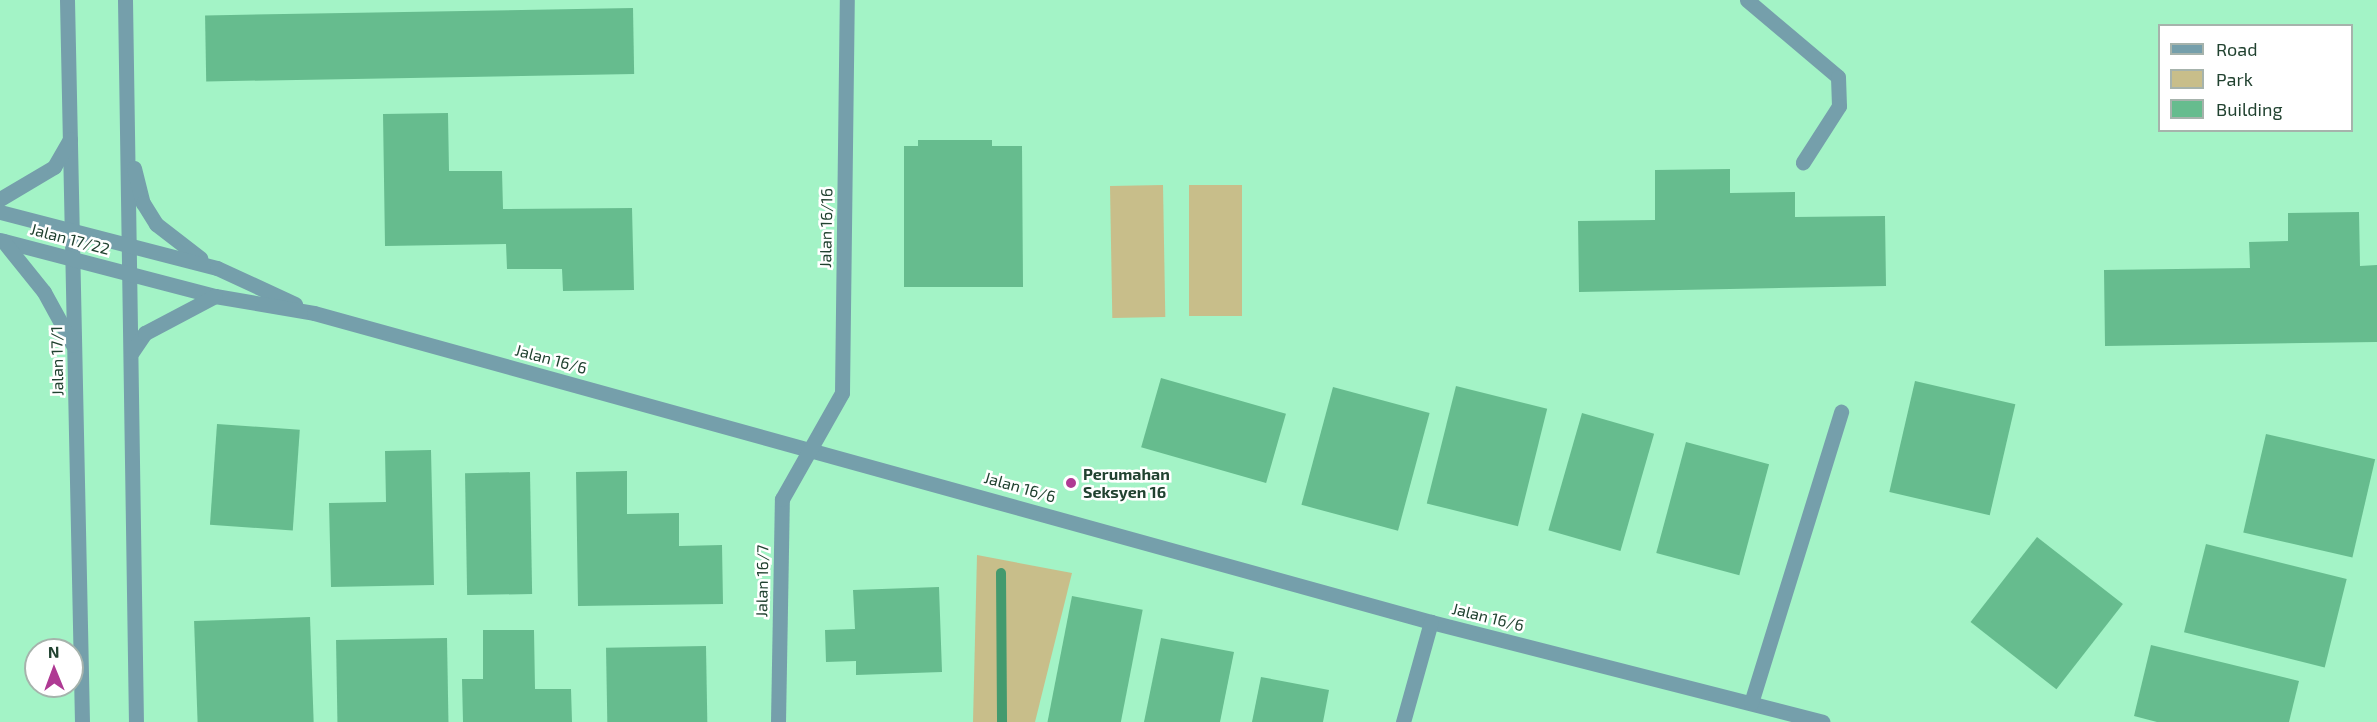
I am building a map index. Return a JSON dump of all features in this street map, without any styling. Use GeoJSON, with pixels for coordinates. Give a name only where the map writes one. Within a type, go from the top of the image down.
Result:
{"type":"FeatureCollection","features":[{"type":"Feature","properties":{"kind":"street","name":"Jalan 17/1"},"geometry":{"type":"LineString","coordinates":[[67,0],[82,722]]}},
{"type":"Feature","properties":{"kind":"street"},"geometry":{"type":"LineString","coordinates":[[125,0],[131,274],[136,722]]}},
{"type":"Feature","properties":{"kind":"street","name":"Jalan 16/16"},"geometry":{"type":"LineString","coordinates":[[811,448],[842,393],[847,0]]}},
{"type":"Feature","properties":{"kind":"street"},"geometry":{"type":"LineString","coordinates":[[1747,0],[1838,77],[1839,106],[1803,162]]}},
{"type":"Feature","properties":{"kind":"street"},"geometry":{"type":"LineString","coordinates":[[0,199],[54,167],[70,139]]}},
{"type":"Feature","properties":{"kind":"street"},"geometry":{"type":"LineString","coordinates":[[127,139],[143,203],[156,224],[217,268]]}},
{"type":"Feature","properties":{"kind":"street","name":"Jalan 17/22"},"geometry":{"type":"LineString","coordinates":[[0,212],[72,230]]}},
{"type":"Feature","properties":{"kind":"street","name":"Jalan 16/6"},"geometry":{"type":"LineString","coordinates":[[72,230],[217,268],[314,313]]}},
{"type":"Feature","properties":{"kind":"street"},"geometry":{"type":"LineString","coordinates":[[1,240],[44,292],[75,347]]}},
{"type":"Feature","properties":{"kind":"street","name":"Jalan 17/22"},"geometry":{"type":"LineString","coordinates":[[1,240],[131,274]]}},
{"type":"Feature","properties":{"kind":"street","name":"Jalan 16/6"},"geometry":{"type":"LineString","coordinates":[[131,274],[215,296],[314,313],[811,448],[1431,622],[1822,722]]}},
{"type":"Feature","properties":{"kind":"street"},"geometry":{"type":"LineString","coordinates":[[132,352],[145,333],[166,318],[215,296]]}},
{"type":"Feature","properties":{"kind":"street"},"geometry":{"type":"LineString","coordinates":[[1750,703],[1841,412]]}},
{"type":"Feature","properties":{"kind":"street","name":"Jalan 16/7"},"geometry":{"type":"LineString","coordinates":[[778,722],[782,499],[811,448]]}},
{"type":"Feature","properties":{"kind":"street"},"geometry":{"type":"LineString","coordinates":[[1403,722],[1431,622]]}},
{"type":"Feature","properties":{"kind":"green space"},"geometry":{"type":"Polygon","coordinates":[[[1163,185],[1165,317],[1112,318],[1110,186],[1163,185]]]}},
{"type":"Feature","properties":{"kind":"green space"},"geometry":{"type":"Polygon","coordinates":[[[1189,185],[1242,185],[1242,316],[1189,316],[1189,185]]]}},
{"type":"Feature","properties":{"kind":"green space"},"geometry":{"type":"Polygon","coordinates":[[[977,555],[1072,573],[1035,722],[973,722],[977,555]]]}},
{"type":"Feature","properties":{"kind":"building"},"geometry":{"type":"Polygon","coordinates":[[[633,8],[634,74],[206,81],[205,15],[633,8]]]}},
{"type":"Feature","properties":{"kind":"building"},"geometry":{"type":"Polygon","coordinates":[[[448,113],[449,171],[502,171],[503,209],[632,208],[634,290],[563,291],[562,269],[507,269],[506,244],[385,246],[383,114],[448,113]]]}},
{"type":"Feature","properties":{"kind":"building"},"geometry":{"type":"Polygon","coordinates":[[[918,140],[992,140],[992,146],[1022,146],[1023,287],[904,287],[904,146],[918,146],[918,140]]]}},
{"type":"Feature","properties":{"kind":"building"},"geometry":{"type":"Polygon","coordinates":[[[1730,169],[1730,193],[1795,192],[1795,217],[1885,216],[1886,286],[1579,292],[1578,221],[1655,220],[1655,170],[1730,169]]]}},
{"type":"Feature","properties":{"kind":"building"},"geometry":{"type":"Polygon","coordinates":[[[2359,212],[2360,266],[2377,265],[2377,342],[2105,346],[2104,270],[2250,268],[2249,242],[2288,241],[2288,213],[2359,212]]]}},
{"type":"Feature","properties":{"kind":"building"},"geometry":{"type":"Polygon","coordinates":[[[1161,378],[1286,414],[1266,483],[1141,447],[1161,378]]]}},
{"type":"Feature","properties":{"kind":"building"},"geometry":{"type":"Polygon","coordinates":[[[1915,381],[2015,404],[1990,515],[1889,492],[1915,381]]]}},
{"type":"Feature","properties":{"kind":"building"},"geometry":{"type":"Polygon","coordinates":[[[1456,386],[1547,409],[1518,526],[1427,503],[1456,386]]]}},
{"type":"Feature","properties":{"kind":"building"},"geometry":{"type":"Polygon","coordinates":[[[1333,387],[1430,413],[1398,531],[1301,505],[1333,387]]]}},
{"type":"Feature","properties":{"kind":"building"},"geometry":{"type":"Polygon","coordinates":[[[1582,413],[1654,434],[1620,551],[1548,530],[1582,413]]]}},
{"type":"Feature","properties":{"kind":"building"},"geometry":{"type":"Polygon","coordinates":[[[217,424],[300,430],[293,531],[210,525],[217,424]]]}},
{"type":"Feature","properties":{"kind":"building"},"geometry":{"type":"Polygon","coordinates":[[[2266,434],[2375,459],[2352,558],[2243,532],[2266,434]]]}},
{"type":"Feature","properties":{"kind":"building"},"geometry":{"type":"Polygon","coordinates":[[[1686,442],[1769,464],[1739,575],[1656,553],[1686,442]]]}},
{"type":"Feature","properties":{"kind":"building"},"geometry":{"type":"Polygon","coordinates":[[[431,450],[434,585],[331,587],[329,503],[386,502],[385,451],[431,450]]]}},
{"type":"Feature","properties":{"kind":"building"},"geometry":{"type":"Polygon","coordinates":[[[627,471],[627,514],[679,513],[679,546],[722,545],[723,604],[578,606],[576,472],[627,471]]]}},
{"type":"Feature","properties":{"kind":"building"},"geometry":{"type":"Polygon","coordinates":[[[530,472],[532,594],[467,595],[465,473],[530,472]]]}},
{"type":"Feature","properties":{"kind":"building"},"geometry":{"type":"Polygon","coordinates":[[[2037,537],[2123,604],[2056,689],[1971,622],[2037,537]]]}},
{"type":"Feature","properties":{"kind":"building"},"geometry":{"type":"Polygon","coordinates":[[[2206,544],[2347,579],[2325,667],[2184,632],[2206,544]]]}},
{"type":"Feature","properties":{"kind":"building"},"geometry":{"type":"Polygon","coordinates":[[[939,587],[942,672],[856,675],[856,661],[826,662],[825,630],[855,629],[853,590],[939,587]]]}},
{"type":"Feature","properties":{"kind":"building"},"geometry":{"type":"Polygon","coordinates":[[[1072,596],[1143,610],[1121,722],[1048,722],[1072,596]]]}},
{"type":"Feature","properties":{"kind":"building"},"geometry":{"type":"Polygon","coordinates":[[[310,617],[314,722],[198,722],[194,621],[310,617]]]}},
{"type":"Feature","properties":{"kind":"building"},"geometry":{"type":"Polygon","coordinates":[[[483,630],[534,630],[535,689],[571,689],[572,722],[463,722],[462,679],[483,679],[483,630]]]}},
{"type":"Feature","properties":{"kind":"building"},"geometry":{"type":"Polygon","coordinates":[[[447,638],[448,722],[337,722],[336,640],[447,638]]]}},
{"type":"Feature","properties":{"kind":"building"},"geometry":{"type":"Polygon","coordinates":[[[1161,638],[1234,652],[1220,722],[1144,722],[1161,638]]]}},
{"type":"Feature","properties":{"kind":"building"},"geometry":{"type":"Polygon","coordinates":[[[2151,645],[2299,681],[2289,722],[2157,722],[2134,716],[2151,645]]]}},
{"type":"Feature","properties":{"kind":"building"},"geometry":{"type":"Polygon","coordinates":[[[706,646],[707,722],[607,722],[606,648],[706,646]]]}},
{"type":"Feature","properties":{"kind":"building"},"geometry":{"type":"Polygon","coordinates":[[[1261,677],[1329,690],[1323,722],[1252,722],[1261,677]]]}},
{"type":"Feature","properties":{"kind":"waterway"},"geometry":{"type":"LineString","coordinates":[[1001,573],[1002,722]]}},
{"type":"Feature","properties":{"kind":"place","name":"Perumahan Seksyen 16"},"geometry":{"type":"Point","coordinates":[1071,483]}}]}
